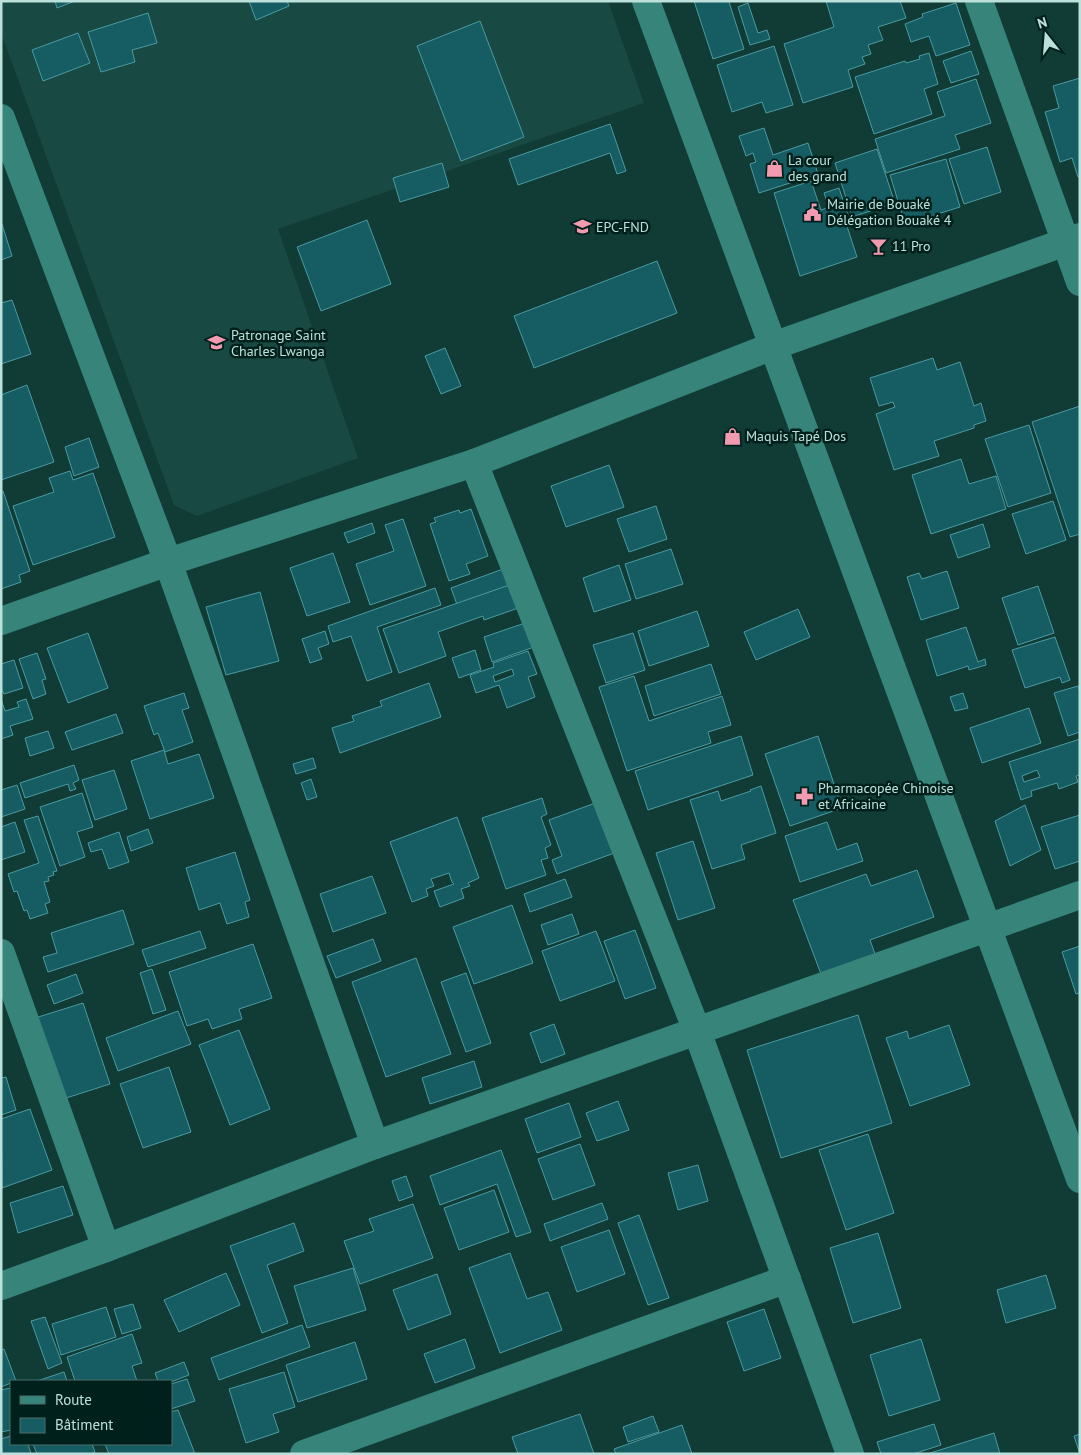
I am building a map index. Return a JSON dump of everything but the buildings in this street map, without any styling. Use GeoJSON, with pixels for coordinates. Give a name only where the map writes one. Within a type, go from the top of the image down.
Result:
{"type":"FeatureCollection","features":[{"type":"Feature","properties":{"kind":"street"},"geometry":{"type":"LineString","coordinates":[[646,1],[1080,1179]]}},
{"type":"Feature","properties":{"kind":"street"},"geometry":{"type":"LineString","coordinates":[[979,1],[1073,240],[1080,282]]}},
{"type":"Feature","properties":{"kind":"street"},"geometry":{"type":"LineString","coordinates":[[1,118],[168,562],[376,1146]]}},
{"type":"Feature","properties":{"kind":"street"},"geometry":{"type":"LineString","coordinates":[[1,621],[168,562],[474,463],[773,346],[1073,240]]}},
{"type":"Feature","properties":{"kind":"street"},"geometry":{"type":"LineString","coordinates":[[474,463],[697,1031],[850,1454]]}},
{"type":"Feature","properties":{"kind":"street"},"geometry":{"type":"LineString","coordinates":[[1,1286],[376,1146],[1080,895]]}},
{"type":"Feature","properties":{"kind":"street"},"geometry":{"type":"LineString","coordinates":[[1,953],[106,1248]]}},
{"type":"Feature","properties":{"kind":"street"},"geometry":{"type":"LineString","coordinates":[[304,1454],[787,1279]]}},
{"type":"Feature","properties":{"kind":"shaded area","name":"Patronage Saint Charles Lwanga"},"geometry":{"type":"Polygon","coordinates":[[[1,1],[608,1],[644,103],[278,229],[358,458],[197,516],[174,505],[1,33],[1,1]]]}},
{"type":"Feature","properties":{"kind":"place","name":"La cour des grand"},"geometry":{"type":"Point","coordinates":[774,168]}},
{"type":"Feature","properties":{"kind":"place","name":"Mairie de Bouaké Délégation Bouaké 4"},"geometry":{"type":"Point","coordinates":[813,212]}},
{"type":"Feature","properties":{"kind":"place","name":"EPC-FND"},"geometry":{"type":"Point","coordinates":[582,227]}},
{"type":"Feature","properties":{"kind":"place","name":"11 Pro"},"geometry":{"type":"Point","coordinates":[878,246]}},
{"type":"Feature","properties":{"kind":"place","name":"Patronage Saint Charles Lwanga"},"geometry":{"type":"Point","coordinates":[217,343]}},
{"type":"Feature","properties":{"kind":"place","name":"Maquis Tapé Dos"},"geometry":{"type":"Point","coordinates":[732,436]}},
{"type":"Feature","properties":{"kind":"place","name":"Pharmacopée Chinoise et Africaine"},"geometry":{"type":"Point","coordinates":[804,796]}}]}
